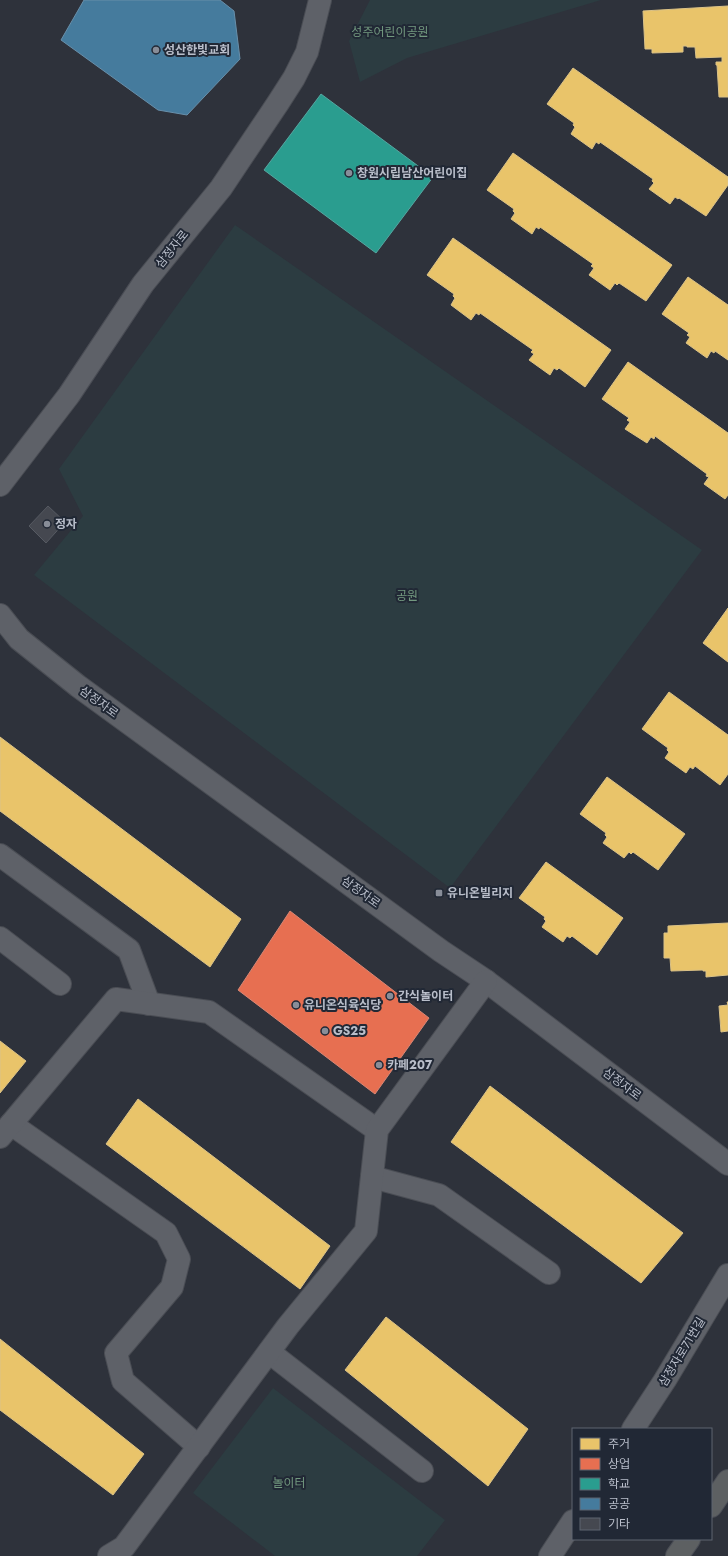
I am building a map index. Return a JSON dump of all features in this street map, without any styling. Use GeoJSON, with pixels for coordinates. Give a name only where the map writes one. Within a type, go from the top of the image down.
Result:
{"type":"FeatureCollection","features":[{"type":"Feature","properties":{"kind":"highway"},"geometry":{"type":"LineString","coordinates":[[712,1505],[728,1481]]}},
{"type":"Feature","properties":{"kind":"highway"},"geometry":{"type":"LineString","coordinates":[[677,1556],[688,1540]]}},
{"type":"Feature","properties":{"kind":"street","name":"삼정자로"},"geometry":{"type":"LineString","coordinates":[[0,485],[69,395],[143,284],[221,188],[278,103],[294,78],[307,52],[320,0]]}},
{"type":"Feature","properties":{"kind":"street","name":"삼정자로"},"geometry":{"type":"LineString","coordinates":[[0,615],[19,639],[78,686],[441,951],[486,981],[728,1164]]}},
{"type":"Feature","properties":{"kind":"street"},"geometry":{"type":"LineString","coordinates":[[0,854],[129,950],[149,1004]]}},
{"type":"Feature","properties":{"kind":"street"},"geometry":{"type":"LineString","coordinates":[[0,938],[60,984]]}},
{"type":"Feature","properties":{"kind":"street"},"geometry":{"type":"LineString","coordinates":[[109,1556],[124,1547],[269,1352],[366,1231],[377,1130],[486,981]]}},
{"type":"Feature","properties":{"kind":"street"},"geometry":{"type":"LineString","coordinates":[[199,1447],[123,1381],[116,1353],[172,1287],[179,1260],[166,1233],[6,1131],[116,999],[209,1012],[377,1130]]}},
{"type":"Feature","properties":{"kind":"street"},"geometry":{"type":"LineString","coordinates":[[372,1177],[439,1195],[549,1273]]}},
{"type":"Feature","properties":{"kind":"street","name":"삼정자로71번길"},"geometry":{"type":"LineString","coordinates":[[635,1428],[728,1275]]}},
{"type":"Feature","properties":{"kind":"street"},"geometry":{"type":"LineString","coordinates":[[269,1352],[422,1471]]}},
{"type":"Feature","properties":{"kind":"street"},"geometry":{"type":"LineString","coordinates":[[550,1556],[572,1523]]}},
{"type":"Feature","properties":{"kind":"green space","name":"성주어린이공원"},"geometry":{"type":"Polygon","coordinates":[[[370,0],[601,0],[407,58],[360,82],[349,41],[370,0]]]}},
{"type":"Feature","properties":{"kind":"green space","name":"공원"},"geometry":{"type":"Polygon","coordinates":[[[235,225],[702,550],[450,888],[34,575],[83,516],[59,469],[235,225]]]}},
{"type":"Feature","properties":{"kind":"green space","name":"놀이터"},"geometry":{"type":"Polygon","coordinates":[[[273,1388],[445,1520],[417,1556],[275,1556],[193,1493],[273,1388]]]}},
{"type":"Feature","properties":{"kind":"building: 주거"},"geometry":{"type":"Polygon","coordinates":[[[728,6],[728,97],[719,97],[716,62],[722,62],[722,57],[696,58],[695,47],[687,46],[683,46],[683,52],[652,53],[652,49],[645,49],[643,11],[728,6]]]}},
{"type":"Feature","properties":{"kind":"building: 주거"},"geometry":{"type":"Polygon","coordinates":[[[573,68],[728,177],[728,185],[706,216],[679,198],[678,199],[675,197],[670,204],[649,189],[654,183],[652,181],[653,179],[600,142],[599,144],[596,142],[592,149],[571,134],[575,127],[573,125],[574,123],[547,104],[573,68]]]}},
{"type":"Feature","properties":{"kind":"building: 주거"},"geometry":{"type":"Polygon","coordinates":[[[513,153],[672,265],[646,301],[619,283],[617,285],[615,283],[610,290],[589,275],[594,268],[591,266],[593,264],[540,227],[539,229],[536,227],[532,234],[511,219],[515,213],[513,211],[514,209],[487,190],[513,153]]]}},
{"type":"Feature","properties":{"kind":"building: 주거"},"geometry":{"type":"Polygon","coordinates":[[[453,238],[611,350],[585,387],[559,368],[557,370],[554,368],[550,375],[529,360],[534,354],[531,352],[533,350],[480,313],[479,315],[476,313],[471,320],[451,305],[455,298],[453,296],[454,294],[427,275],[453,238]]]}},
{"type":"Feature","properties":{"kind":"building: 주거"},"geometry":{"type":"Polygon","coordinates":[[[688,277],[728,305],[728,360],[715,351],[714,353],[711,351],[707,358],[686,343],[690,337],[687,335],[689,333],[662,314],[688,277]]]}},
{"type":"Feature","properties":{"kind":"building: 주거"},"geometry":{"type":"Polygon","coordinates":[[[628,362],[728,433],[728,495],[725,499],[704,484],[709,477],[706,476],[707,474],[655,436],[654,439],[651,437],[647,443],[625,429],[630,422],[627,420],[629,418],[602,399],[628,362]]]}},
{"type":"Feature","properties":{"kind":"building: 주거"},"geometry":{"type":"Polygon","coordinates":[[[728,608],[728,662],[703,643],[728,608]]]}},
{"type":"Feature","properties":{"kind":"building: 주거"},"geometry":{"type":"Polygon","coordinates":[[[669,692],[728,735],[728,774],[720,785],[695,766],[693,769],[690,767],[686,773],[665,758],[669,752],[667,750],[668,748],[642,729],[669,692]]]}},
{"type":"Feature","properties":{"kind":"building: 주거"},"geometry":{"type":"Polygon","coordinates":[[[0,737],[241,919],[210,967],[0,811],[0,737]]]}},
{"type":"Feature","properties":{"kind":"building: 주거"},"geometry":{"type":"Polygon","coordinates":[[[607,777],[685,834],[658,870],[633,852],[631,854],[629,852],[624,858],[603,843],[607,837],[605,835],[606,833],[580,814],[607,777]]]}},
{"type":"Feature","properties":{"kind":"building: 주거"},"geometry":{"type":"Polygon","coordinates":[[[546,862],[623,918],[597,955],[572,936],[570,938],[567,936],[563,942],[542,927],[546,921],[544,919],[545,917],[519,898],[546,862]]]}},
{"type":"Feature","properties":{"kind":"building: 주거"},"geometry":{"type":"Polygon","coordinates":[[[728,923],[728,975],[706,977],[706,971],[703,970],[671,971],[670,958],[664,958],[664,933],[668,933],[668,926],[728,923]]]}},
{"type":"Feature","properties":{"kind":"building: 주거"},"geometry":{"type":"Polygon","coordinates":[[[728,1005],[728,1031],[721,1032],[719,1006],[728,1005]]]}},
{"type":"Feature","properties":{"kind":"building: 주거"},"geometry":{"type":"Polygon","coordinates":[[[0,1041],[26,1061],[0,1093],[0,1041]]]}},
{"type":"Feature","properties":{"kind":"building: 주거"},"geometry":{"type":"Polygon","coordinates":[[[490,1086],[683,1233],[641,1283],[451,1142],[490,1086]]]}},
{"type":"Feature","properties":{"kind":"building: 주거"},"geometry":{"type":"Polygon","coordinates":[[[138,1099],[330,1246],[300,1289],[106,1144],[138,1099]]]}},
{"type":"Feature","properties":{"kind":"building: 주거"},"geometry":{"type":"Polygon","coordinates":[[[386,1317],[528,1429],[488,1486],[345,1370],[386,1317]]]}},
{"type":"Feature","properties":{"kind":"building: 주거"},"geometry":{"type":"Polygon","coordinates":[[[0,1339],[144,1454],[113,1495],[0,1410],[0,1339]]]}},
{"type":"Feature","properties":{"kind":"building: 상업"},"geometry":{"type":"Polygon","coordinates":[[[290,911],[429,1018],[375,1094],[238,990],[290,911]]]}},
{"type":"Feature","properties":{"kind":"building: 학교","name":"창원시립남산어린이집"},"geometry":{"type":"Polygon","coordinates":[[[321,94],[433,177],[376,253],[264,170],[321,94]]]}},
{"type":"Feature","properties":{"kind":"building: 공공","name":"성산한빛교회"},"geometry":{"type":"Polygon","coordinates":[[[84,0],[220,0],[234,11],[240,59],[187,115],[158,110],[61,40],[84,0]]]}},
{"type":"Feature","properties":{"kind":"building: 기타","name":"정자"},"geometry":{"type":"Polygon","coordinates":[[[48,506],[65,522],[46,543],[29,526],[48,506]]]}},
{"type":"Feature","properties":{"kind":"place","name":"성산한빛교회"},"geometry":{"type":"Point","coordinates":[156,50]}},
{"type":"Feature","properties":{"kind":"place","name":"창원시립남산어린이집"},"geometry":{"type":"Point","coordinates":[349,173]}},
{"type":"Feature","properties":{"kind":"place","name":"정자"},"geometry":{"type":"Point","coordinates":[47,524]}},
{"type":"Feature","properties":{"kind":"place","name":"유니온빌리지"},"geometry":{"type":"Point","coordinates":[439,893]}},
{"type":"Feature","properties":{"kind":"place","name":"간식놀이터"},"geometry":{"type":"Point","coordinates":[390,996]}},
{"type":"Feature","properties":{"kind":"place","name":"유니온식육식당"},"geometry":{"type":"Point","coordinates":[296,1005]}},
{"type":"Feature","properties":{"kind":"place","name":"GS25"},"geometry":{"type":"Point","coordinates":[325,1031]}},
{"type":"Feature","properties":{"kind":"place","name":"카페207"},"geometry":{"type":"Point","coordinates":[379,1065]}}]}
